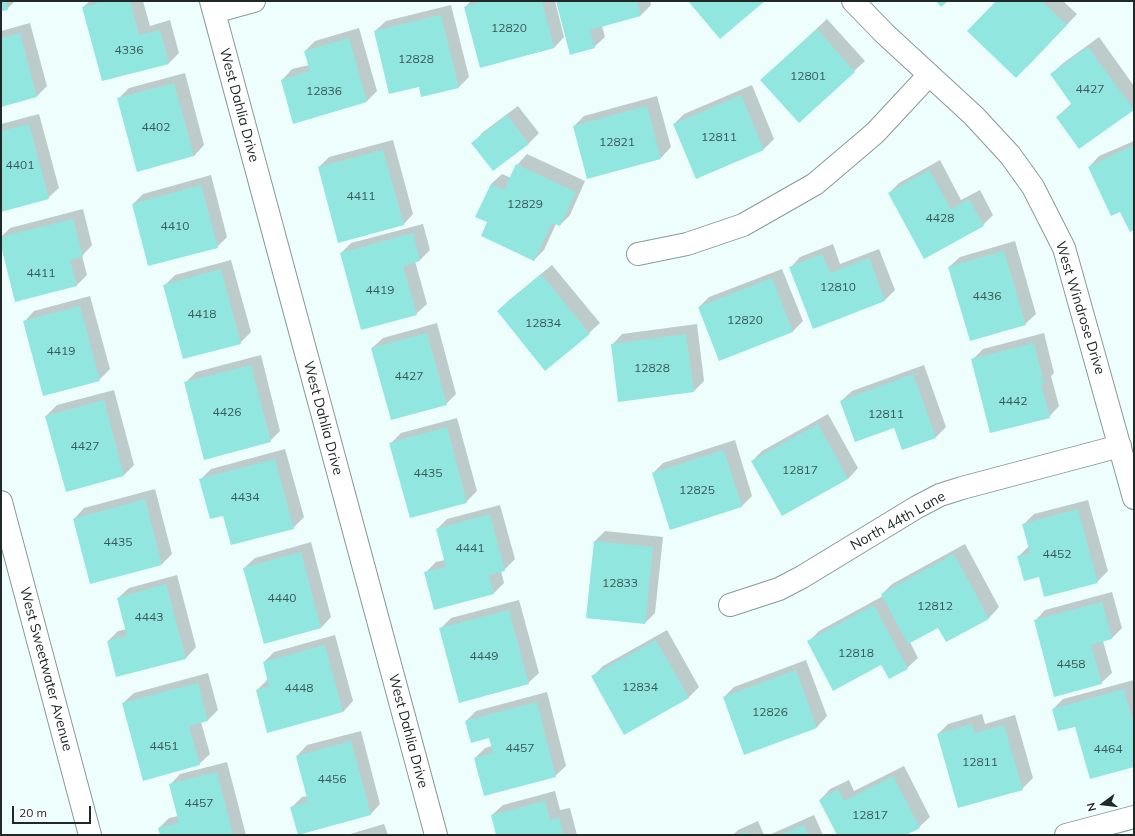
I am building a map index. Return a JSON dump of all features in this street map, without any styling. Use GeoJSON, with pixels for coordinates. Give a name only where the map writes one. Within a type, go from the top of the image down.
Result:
{"type":"FeatureCollection","features":[{"type":"Feature","properties":{"kind":"street"},"geometry":{"type":"LineString","coordinates":[[212,6],[254,1]]}},
{"type":"Feature","properties":{"kind":"street","name":"West Windrose Drive"},"geometry":{"type":"LineString","coordinates":[[853,1],[885,34],[974,116],[1010,155],[1033,187],[1064,248],[1134,498]]}},
{"type":"Feature","properties":{"kind":"street","name":"West Dahlia Drive"},"geometry":{"type":"LineString","coordinates":[[212,6],[436,835]]}},
{"type":"Feature","properties":{"kind":"street"},"geometry":{"type":"LineString","coordinates":[[638,254],[687,244],[743,225],[815,184],[875,133],[930,75]]}},
{"type":"Feature","properties":{"kind":"street","name":"North 44th Lane"},"geometry":{"type":"LineString","coordinates":[[730,604],[779,589],[917,507],[940,495],[1120,446]]}},
{"type":"Feature","properties":{"kind":"street","name":"West Sweetwater Avenue"},"geometry":{"type":"LineString","coordinates":[[1,502],[90,835]]}},
{"type":"Feature","properties":{"kind":"street"},"geometry":{"type":"LineString","coordinates":[[1066,835],[1134,817]]}},
{"type":"Feature","properties":{"kind":"building"},"geometry":{"type":"Polygon","coordinates":[[[1,1],[6,1],[8,10],[1,11],[1,1]]]}},
{"type":"Feature","properties":{"kind":"building"},"geometry":{"type":"Polygon","coordinates":[[[106,1],[130,1],[139,35],[160,30],[169,64],[102,81],[82,7],[106,1]]]}},
{"type":"Feature","properties":{"kind":"building"},"geometry":{"type":"Polygon","coordinates":[[[484,1],[542,1],[554,48],[480,68],[464,7],[484,1]]]}},
{"type":"Feature","properties":{"kind":"building"},"geometry":{"type":"Polygon","coordinates":[[[556,1],[637,1],[641,16],[590,30],[595,48],[570,55],[556,1]]]}},
{"type":"Feature","properties":{"kind":"building"},"geometry":{"type":"Polygon","coordinates":[[[688,1],[765,1],[720,39],[688,1]]]}},
{"type":"Feature","properties":{"kind":"building"},"geometry":{"type":"Polygon","coordinates":[[[936,1],[948,1],[941,7],[936,1]]]}},
{"type":"Feature","properties":{"kind":"building"},"geometry":{"type":"Polygon","coordinates":[[[996,1],[1042,1],[1067,25],[1016,78],[967,31],[996,1]]]}},
{"type":"Feature","properties":{"kind":"building"},"geometry":{"type":"Polygon","coordinates":[[[441,15],[459,88],[421,97],[419,87],[389,94],[374,31],[441,15]]]}},
{"type":"Feature","properties":{"kind":"building"},"geometry":{"type":"Polygon","coordinates":[[[817,29],[855,72],[799,123],[760,80],[817,29]]]}},
{"type":"Feature","properties":{"kind":"building"},"geometry":{"type":"Polygon","coordinates":[[[20,33],[37,97],[1,107],[1,38],[20,33]]]}},
{"type":"Feature","properties":{"kind":"building"},"geometry":{"type":"Polygon","coordinates":[[[349,38],[367,102],[293,124],[281,80],[310,71],[304,51],[349,38]]]}},
{"type":"Feature","properties":{"kind":"building"},"geometry":{"type":"Polygon","coordinates":[[[1088,47],[1134,110],[1079,149],[1056,117],[1072,105],[1050,74],[1088,47]]]}},
{"type":"Feature","properties":{"kind":"building"},"geometry":{"type":"Polygon","coordinates":[[[174,83],[194,156],[137,172],[117,98],[174,83]]]}},
{"type":"Feature","properties":{"kind":"building"},"geometry":{"type":"Polygon","coordinates":[[[741,95],[764,150],[696,179],[673,124],[741,95]]]}},
{"type":"Feature","properties":{"kind":"building"},"geometry":{"type":"Polygon","coordinates":[[[647,106],[661,159],[587,179],[573,126],[647,106]]]}},
{"type":"Feature","properties":{"kind":"building"},"geometry":{"type":"Polygon","coordinates":[[[507,115],[529,144],[493,171],[471,143],[507,115]]]}},
{"type":"Feature","properties":{"kind":"building"},"geometry":{"type":"Polygon","coordinates":[[[29,124],[49,199],[1,212],[1,131],[29,124]]]}},
{"type":"Feature","properties":{"kind":"building"},"geometry":{"type":"Polygon","coordinates":[[[1134,145],[1134,230],[1130,232],[1120,212],[1111,216],[1088,167],[1134,145]]]}},
{"type":"Feature","properties":{"kind":"building"},"geometry":{"type":"Polygon","coordinates":[[[383,150],[404,225],[338,243],[318,167],[383,150]]]}},
{"type":"Feature","properties":{"kind":"building"},"geometry":{"type":"Polygon","coordinates":[[[516,164],[576,192],[560,226],[552,223],[534,261],[481,236],[487,222],[475,217],[491,184],[504,190],[516,164]]]}},
{"type":"Feature","properties":{"kind":"building"},"geometry":{"type":"Polygon","coordinates":[[[929,170],[951,209],[969,199],[984,226],[924,259],[888,193],[929,170]]]}},
{"type":"Feature","properties":{"kind":"building"},"geometry":{"type":"Polygon","coordinates":[[[201,185],[218,248],[148,266],[132,204],[201,185]]]}},
{"type":"Feature","properties":{"kind":"building"},"geometry":{"type":"Polygon","coordinates":[[[73,219],[83,257],[70,260],[77,286],[15,302],[1,246],[1,237],[73,219]]]}},
{"type":"Feature","properties":{"kind":"building"},"geometry":{"type":"Polygon","coordinates":[[[413,233],[420,261],[403,266],[417,315],[361,330],[340,253],[413,233]]]}},
{"type":"Feature","properties":{"kind":"building"},"geometry":{"type":"Polygon","coordinates":[[[1004,251],[1026,325],[970,341],[948,267],[1004,251]]]}},
{"type":"Feature","properties":{"kind":"building"},"geometry":{"type":"Polygon","coordinates":[[[822,254],[830,273],[869,258],[885,301],[813,329],[789,267],[822,254]]]}},
{"type":"Feature","properties":{"kind":"building"},"geometry":{"type":"Polygon","coordinates":[[[221,269],[241,344],[183,359],[163,285],[221,269]]]}},
{"type":"Feature","properties":{"kind":"building"},"geometry":{"type":"Polygon","coordinates":[[[541,274],[590,334],[545,371],[497,311],[541,274]]]}},
{"type":"Feature","properties":{"kind":"building"},"geometry":{"type":"Polygon","coordinates":[[[772,278],[793,332],[719,361],[698,307],[772,278]]]}},
{"type":"Feature","properties":{"kind":"building"},"geometry":{"type":"Polygon","coordinates":[[[80,306],[100,381],[43,396],[23,321],[80,306]]]}},
{"type":"Feature","properties":{"kind":"building"},"geometry":{"type":"Polygon","coordinates":[[[427,333],[447,405],[391,420],[371,348],[427,333]]]}},
{"type":"Feature","properties":{"kind":"building"},"geometry":{"type":"Polygon","coordinates":[[[686,334],[694,392],[618,402],[611,344],[686,334]]]}},
{"type":"Feature","properties":{"kind":"building"},"geometry":{"type":"Polygon","coordinates":[[[1034,343],[1044,384],[1041,385],[1050,418],[990,433],[971,359],[1034,343]]]}},
{"type":"Feature","properties":{"kind":"building"},"geometry":{"type":"Polygon","coordinates":[[[251,365],[271,442],[204,460],[184,382],[251,365]]]}},
{"type":"Feature","properties":{"kind":"building"},"geometry":{"type":"Polygon","coordinates":[[[913,374],[936,438],[902,450],[894,428],[855,442],[840,401],[913,374]]]}},
{"type":"Feature","properties":{"kind":"building"},"geometry":{"type":"Polygon","coordinates":[[[104,400],[124,476],[66,492],[45,416],[104,400]]]}},
{"type":"Feature","properties":{"kind":"building"},"geometry":{"type":"Polygon","coordinates":[[[818,424],[848,479],[782,516],[751,461],[818,424]]]}},
{"type":"Feature","properties":{"kind":"building"},"geometry":{"type":"Polygon","coordinates":[[[447,427],[467,503],[410,518],[389,443],[447,427]]]}},
{"type":"Feature","properties":{"kind":"building"},"geometry":{"type":"Polygon","coordinates":[[[724,450],[742,507],[670,530],[652,473],[724,450]]]}},
{"type":"Feature","properties":{"kind":"building"},"geometry":{"type":"Polygon","coordinates":[[[275,459],[294,529],[231,545],[223,516],[210,519],[199,479],[275,459]]]}},
{"type":"Feature","properties":{"kind":"building"},"geometry":{"type":"Polygon","coordinates":[[[145,499],[162,565],[90,584],[73,519],[145,499]]]}},
{"type":"Feature","properties":{"kind":"building"},"geometry":{"type":"Polygon","coordinates":[[[1078,509],[1098,583],[1044,597],[1039,577],[1024,581],[1017,556],[1030,553],[1022,524],[1078,509]]]}},
{"type":"Feature","properties":{"kind":"building"},"geometry":{"type":"Polygon","coordinates":[[[490,514],[505,571],[489,575],[494,594],[434,610],[424,572],[446,567],[436,529],[490,514]]]}},
{"type":"Feature","properties":{"kind":"building"},"geometry":{"type":"Polygon","coordinates":[[[594,541],[653,547],[645,624],[586,618],[594,541]]]}},
{"type":"Feature","properties":{"kind":"building"},"geometry":{"type":"Polygon","coordinates":[[[301,552],[321,628],[264,644],[243,568],[301,552]]]}},
{"type":"Feature","properties":{"kind":"building"},"geometry":{"type":"Polygon","coordinates":[[[954,554],[989,619],[946,642],[938,628],[908,644],[881,594],[954,554]]]}},
{"type":"Feature","properties":{"kind":"building"},"geometry":{"type":"Polygon","coordinates":[[[166,584],[186,659],[116,677],[107,641],[127,636],[117,598],[166,584]]]}},
{"type":"Feature","properties":{"kind":"building"},"geometry":{"type":"Polygon","coordinates":[[[1102,602],[1112,639],[1091,645],[1102,684],[1054,697],[1034,620],[1102,602]]]}},
{"type":"Feature","properties":{"kind":"building"},"geometry":{"type":"Polygon","coordinates":[[[874,605],[908,669],[889,679],[881,665],[833,691],[807,641],[874,605]]]}},
{"type":"Feature","properties":{"kind":"building"},"geometry":{"type":"Polygon","coordinates":[[[509,610],[529,684],[459,703],[439,628],[509,610]]]}},
{"type":"Feature","properties":{"kind":"building"},"geometry":{"type":"Polygon","coordinates":[[[656,640],[689,698],[624,735],[591,676],[656,640]]]}},
{"type":"Feature","properties":{"kind":"building"},"geometry":{"type":"Polygon","coordinates":[[[325,645],[343,712],[267,733],[256,690],[269,686],[263,662],[325,645]]]}},
{"type":"Feature","properties":{"kind":"building"},"geometry":{"type":"Polygon","coordinates":[[[796,670],[817,728],[744,755],[723,697],[796,670]]]}},
{"type":"Feature","properties":{"kind":"building"},"geometry":{"type":"Polygon","coordinates":[[[198,683],[208,721],[189,726],[200,765],[143,781],[122,703],[198,683]]]}},
{"type":"Feature","properties":{"kind":"building"},"geometry":{"type":"Polygon","coordinates":[[[1124,689],[1134,726],[1134,767],[1090,779],[1075,727],[1058,731],[1052,709],[1124,689]]]}},
{"type":"Feature","properties":{"kind":"building"},"geometry":{"type":"Polygon","coordinates":[[[537,702],[556,777],[484,796],[474,758],[493,753],[489,738],[471,743],[465,721],[537,702]]]}},
{"type":"Feature","properties":{"kind":"building"},"geometry":{"type":"Polygon","coordinates":[[[972,724],[975,733],[1004,725],[1023,790],[958,808],[937,734],[972,724]]]}},
{"type":"Feature","properties":{"kind":"building"},"geometry":{"type":"Polygon","coordinates":[[[351,741],[371,815],[298,835],[290,807],[308,802],[296,756],[351,741]]]}},
{"type":"Feature","properties":{"kind":"building"},"geometry":{"type":"Polygon","coordinates":[[[217,772],[233,835],[160,835],[158,828],[179,823],[169,784],[217,772]]]}},
{"type":"Feature","properties":{"kind":"building"},"geometry":{"type":"Polygon","coordinates":[[[893,776],[920,828],[906,835],[837,835],[819,800],[838,789],[844,801],[893,776]]]}},
{"type":"Feature","properties":{"kind":"building"},"geometry":{"type":"Polygon","coordinates":[[[545,801],[550,820],[559,817],[564,835],[496,835],[491,815],[545,801]]]}},
{"type":"Feature","properties":{"kind":"building"},"geometry":{"type":"Polygon","coordinates":[[[804,825],[808,835],[780,835],[804,825]]]}},
{"type":"Feature","properties":{"kind":"building"},"geometry":{"type":"Polygon","coordinates":[[[747,831],[749,835],[738,835],[747,831]]]}}]}
